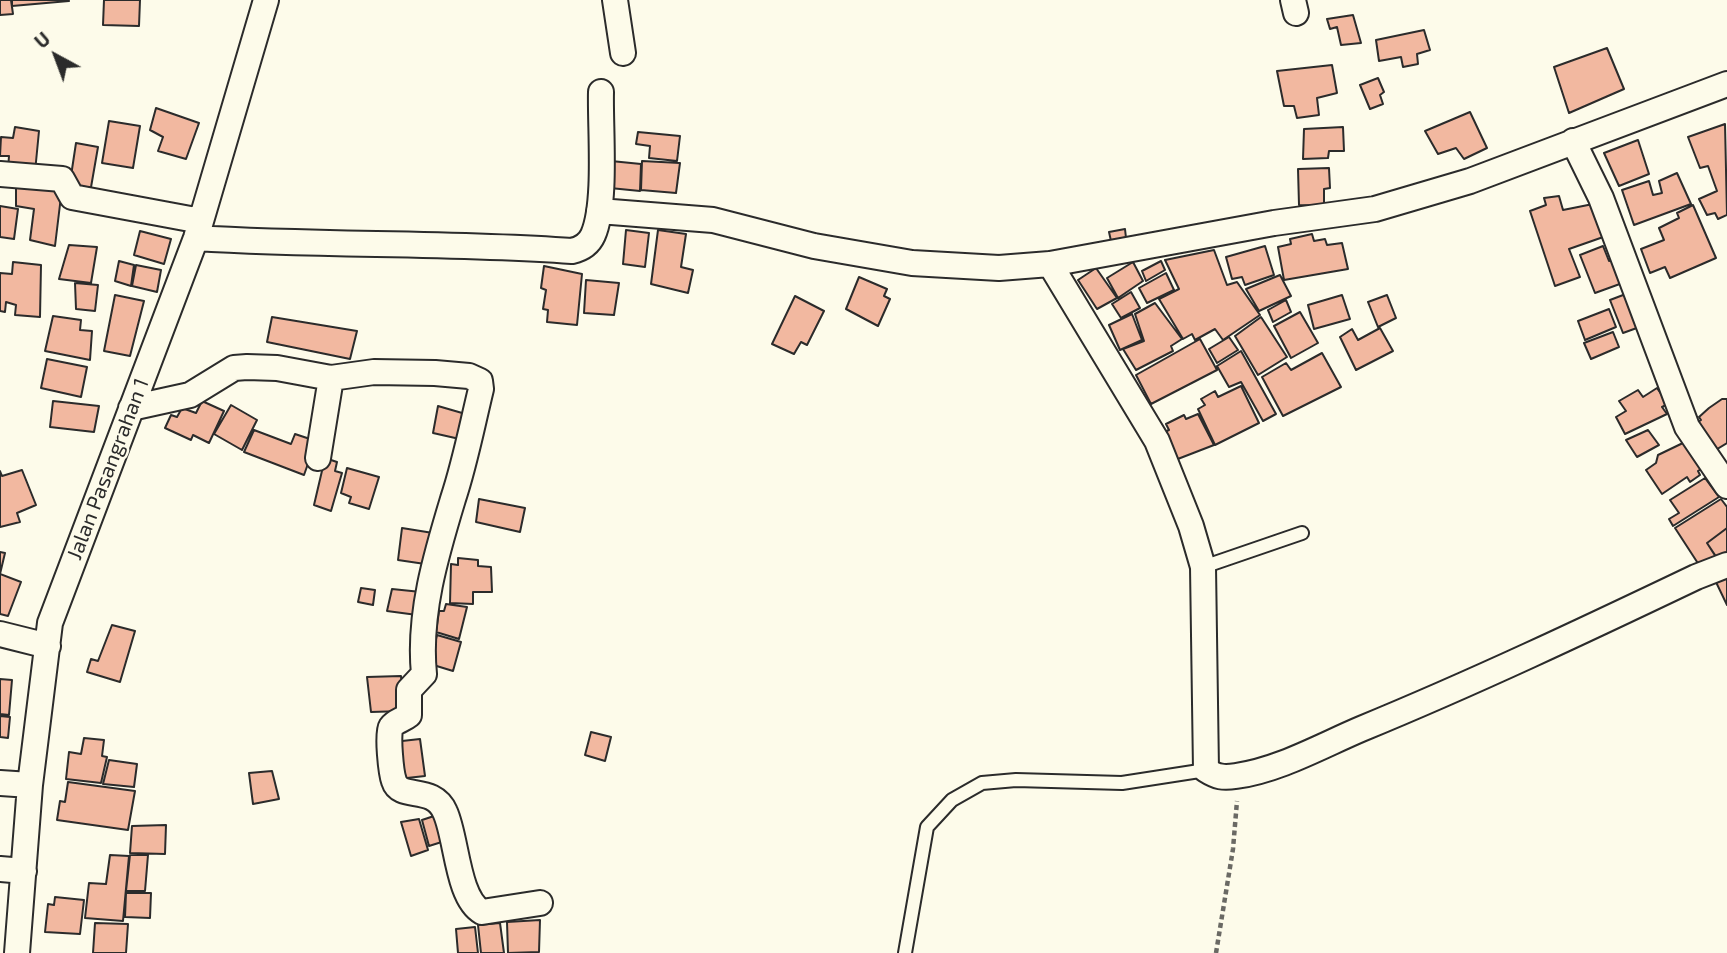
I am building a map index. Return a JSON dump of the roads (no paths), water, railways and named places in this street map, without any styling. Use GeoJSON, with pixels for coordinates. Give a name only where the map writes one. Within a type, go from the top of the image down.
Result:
{"type":"FeatureCollection","features":[{"type":"Feature","properties":{"kind":"street","name":"Jalan Pasangrahan 1"},"geometry":{"type":"LineString","coordinates":[[17,953],[12,870],[30,785],[54,611],[199,230],[266,0]]}},
{"type":"Feature","properties":{"kind":"street"},"geometry":{"type":"LineString","coordinates":[[615,0],[623,53]]}},
{"type":"Feature","properties":{"kind":"street"},"geometry":{"type":"LineString","coordinates":[[599,211],[713,220],[814,246],[947,266],[999,268],[1050,264],[1274,223],[1375,209],[1470,181],[1727,84]]}},
{"type":"Feature","properties":{"kind":"street"},"geometry":{"type":"LineString","coordinates":[[0,174],[62,179],[72,197],[199,230],[289,244],[447,244],[572,251],[590,240],[599,211],[601,92]]}},
{"type":"Feature","properties":{"kind":"street"},"geometry":{"type":"LineString","coordinates":[[1573,141],[1601,198],[1664,371],[1688,427],[1727,486]]}},
{"type":"Feature","properties":{"kind":"street"},"geometry":{"type":"LineString","coordinates":[[1050,264],[1157,441],[1178,490],[1203,567],[1203,710],[1206,770],[1217,777],[1239,776],[1266,768],[1513,665],[1727,565]]}},
{"type":"Feature","properties":{"kind":"street"},"geometry":{"type":"LineString","coordinates":[[131,408],[190,395],[234,368],[258,366],[331,378],[374,372],[435,373],[469,376],[480,382],[481,389],[463,464],[433,566],[422,657],[424,674],[409,690],[409,715],[394,723],[388,733],[394,782],[403,791],[433,796],[439,801],[446,814],[467,895],[477,909],[482,912],[540,902]]}},
{"type":"Feature","properties":{"kind":"street"},"geometry":{"type":"LineString","coordinates":[[318,458],[331,378]]}},
{"type":"Feature","properties":{"kind":"street"},"geometry":{"type":"LineString","coordinates":[[0,634],[48,646]]}},
{"type":"Feature","properties":{"kind":"street"},"geometry":{"type":"LineString","coordinates":[[0,783],[30,785]]}},
{"type":"Feature","properties":{"kind":"lane"},"geometry":{"type":"LineString","coordinates":[[1203,567],[1302,533]]}},
{"type":"Feature","properties":{"kind":"lane"},"geometry":{"type":"LineString","coordinates":[[905,953],[927,827],[952,800],[982,783],[1016,780],[1122,783],[1206,770]]}}]}
